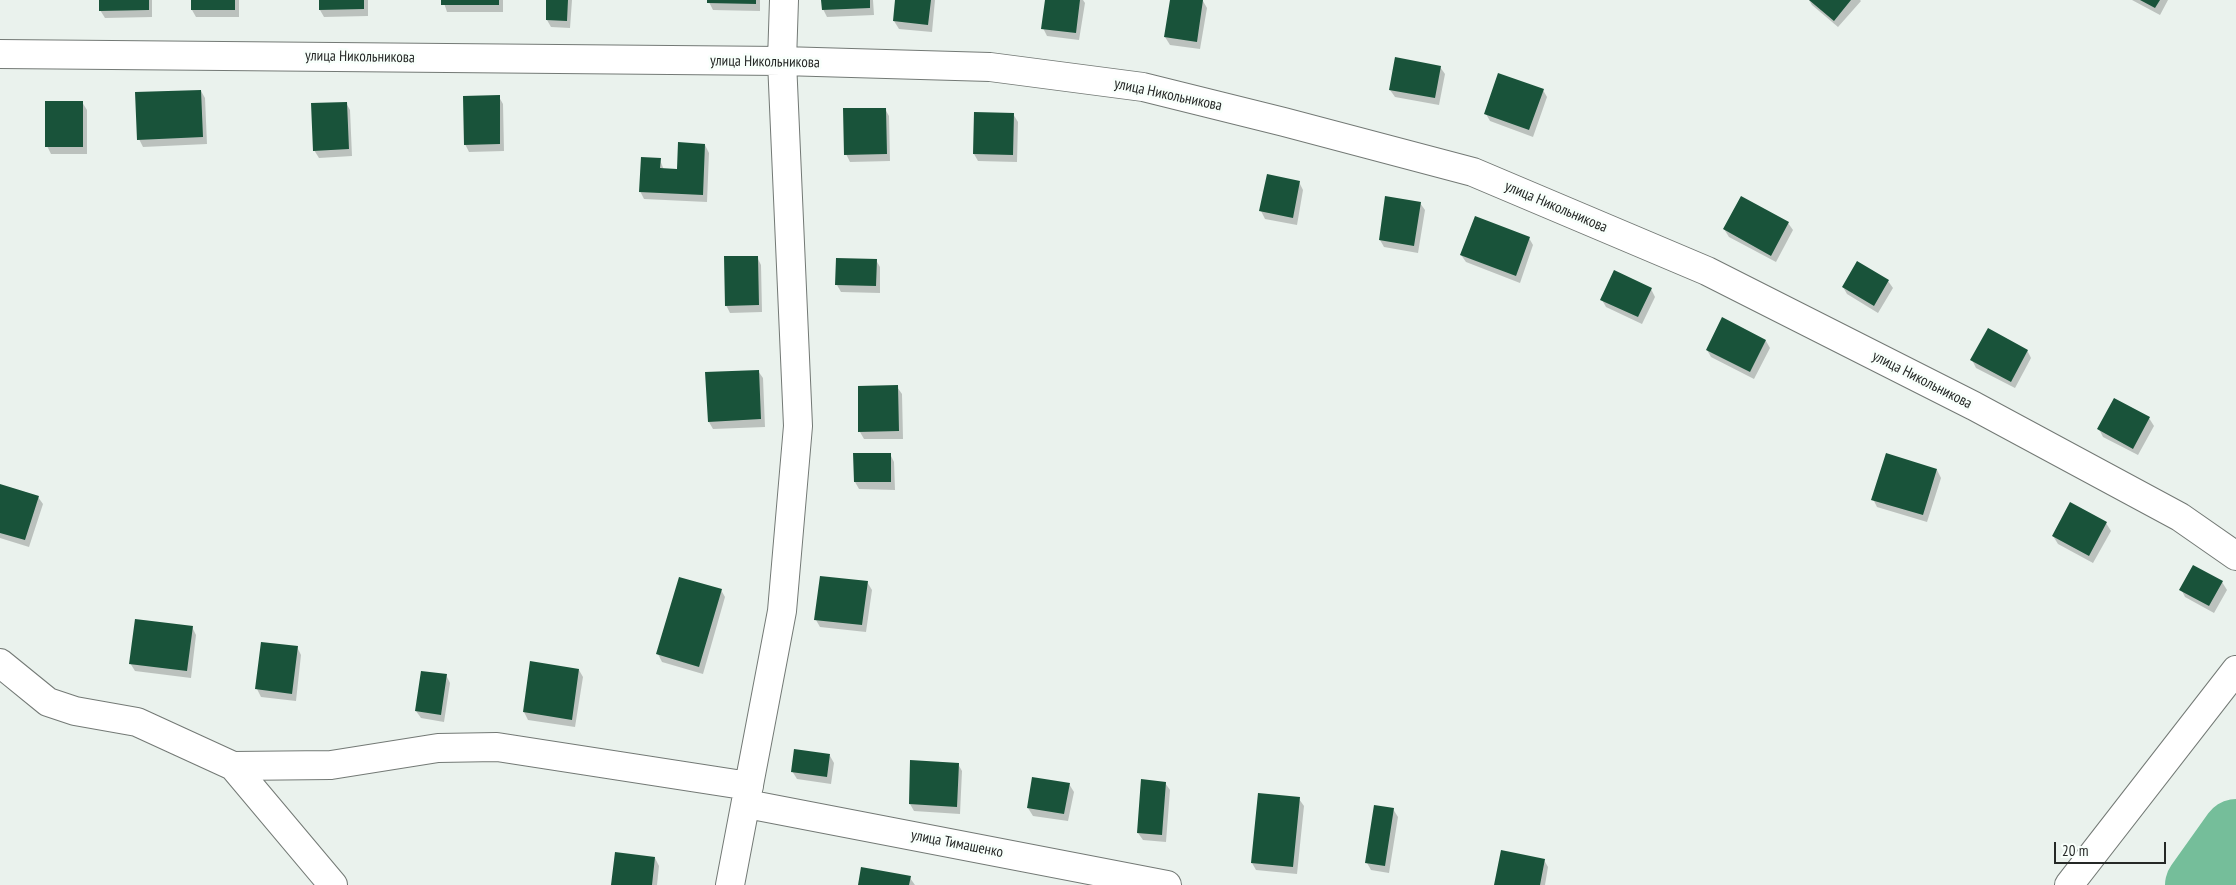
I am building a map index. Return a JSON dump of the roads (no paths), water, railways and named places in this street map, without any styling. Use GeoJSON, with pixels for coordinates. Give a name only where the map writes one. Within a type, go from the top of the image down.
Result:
{"type":"FeatureCollection","features":[{"type":"Feature","properties":{"kind":"street"},"geometry":{"type":"LineString","coordinates":[[730,885],[782,611],[798,426],[782,61],[784,0]]}},
{"type":"Feature","properties":{"kind":"street","name":"улица Никольникова"},"geometry":{"type":"LineString","coordinates":[[0,54],[782,61],[990,67],[1143,87],[1473,172],[1707,271],[1974,406],[2180,517],[2236,556]]}},
{"type":"Feature","properties":{"kind":"street"},"geometry":{"type":"LineString","coordinates":[[0,663],[48,702],[75,711],[137,722],[233,766],[333,885]]}},
{"type":"Feature","properties":{"kind":"street"},"geometry":{"type":"LineString","coordinates":[[2069,885],[2236,670]]}},
{"type":"Feature","properties":{"kind":"street","name":"улица Тимашенко"},"geometry":{"type":"LineString","coordinates":[[233,766],[331,765],[438,748],[497,747],[589,760],[1167,885]]}},
{"type":"Feature","properties":{"kind":"waterway"},"geometry":{"type":"LineString","coordinates":[[2199,885],[2236,833]]}}]}
